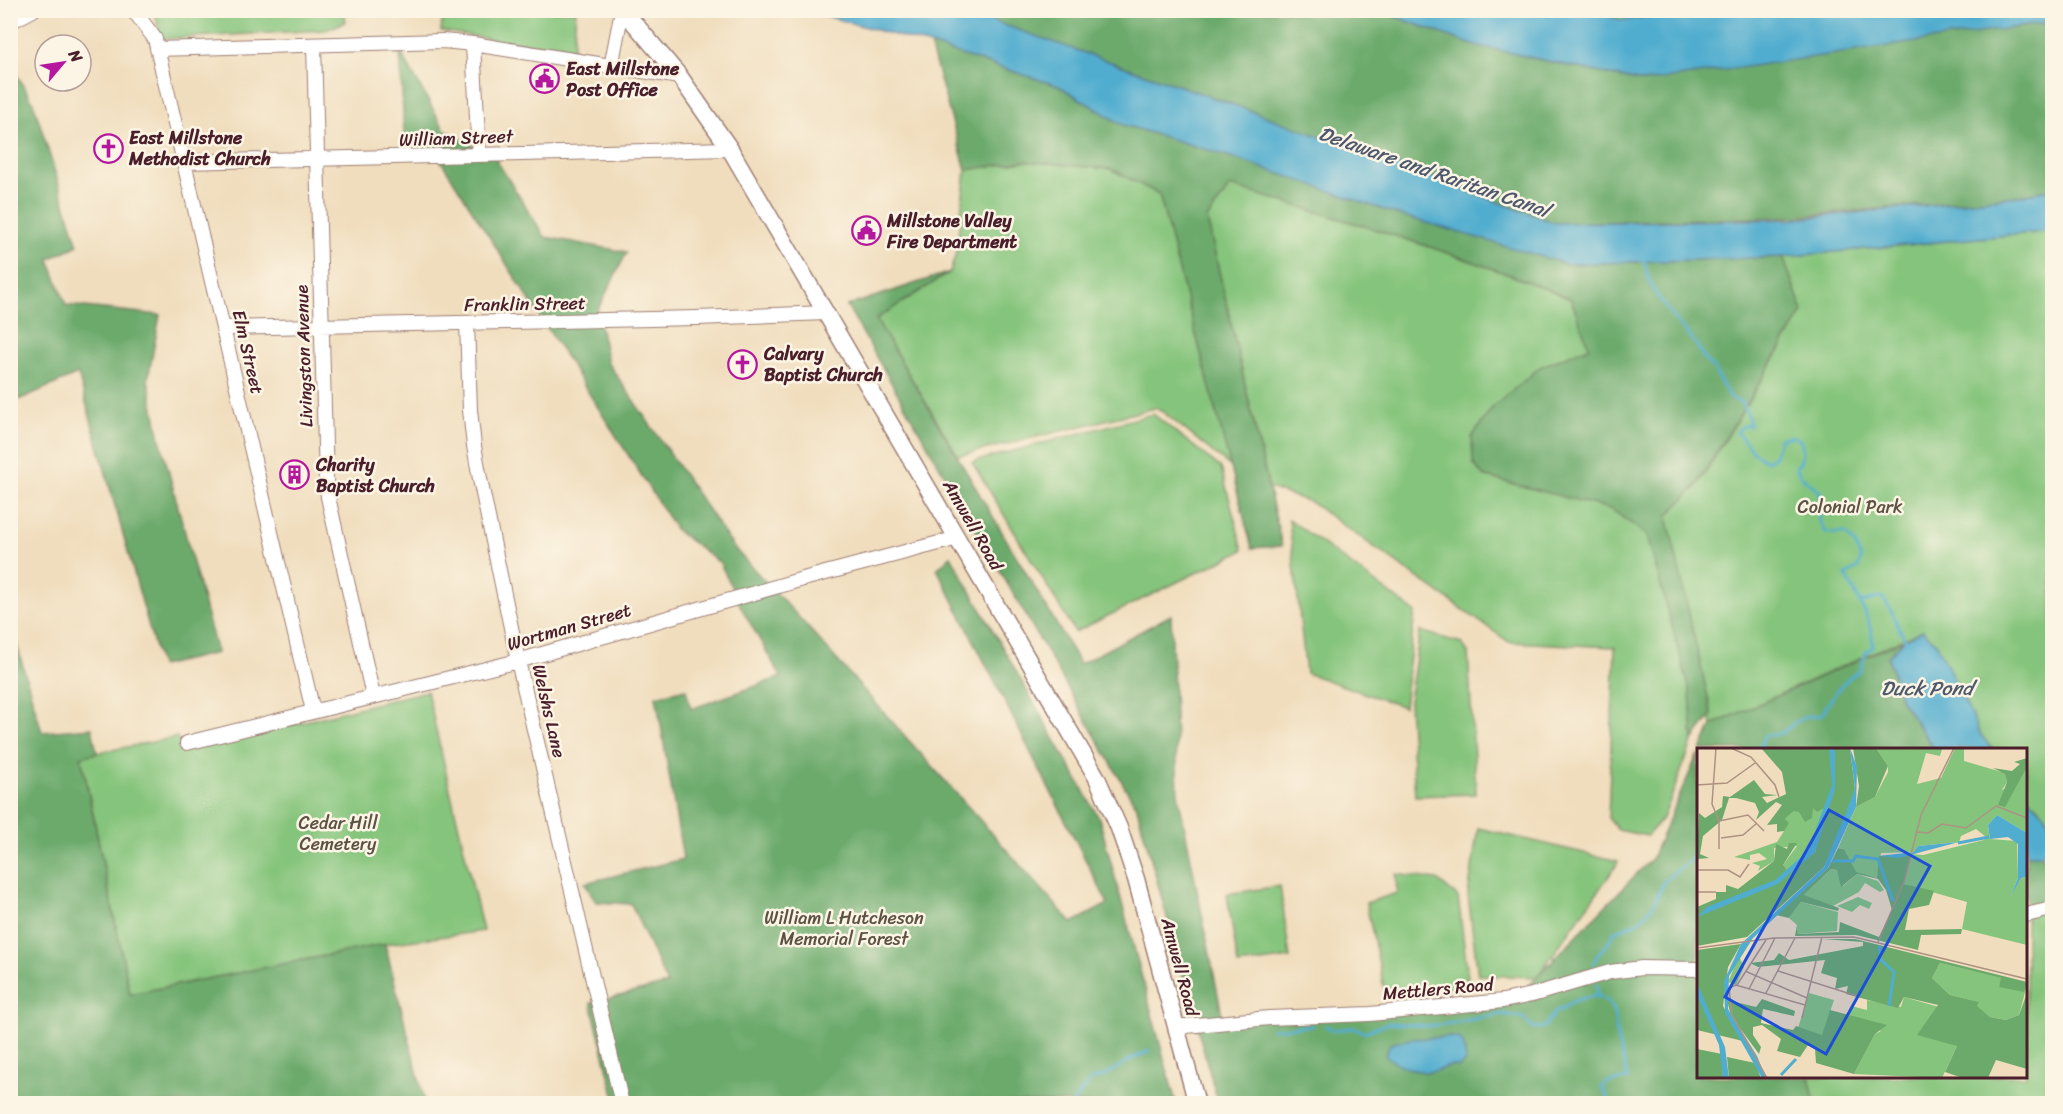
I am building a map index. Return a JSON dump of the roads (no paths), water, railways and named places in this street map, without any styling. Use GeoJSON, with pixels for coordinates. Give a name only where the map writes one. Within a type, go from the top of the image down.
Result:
{"type":"FeatureCollection","features":[{"type":"Feature","properties":{"kind":"main road","name":"Amwell Road"},"geometry":{"type":"LineString","coordinates":[[622,10],[680,77],[730,149],[1087,761],[1109,803],[1136,879],[1197,1104]]}},
{"type":"Feature","properties":{"kind":"street"},"geometry":{"type":"LineString","coordinates":[[10,22],[33,10]]}},
{"type":"Feature","properties":{"kind":"street","name":"Elm Street"},"geometry":{"type":"LineString","coordinates":[[131,10],[155,39],[313,711]]}},
{"type":"Feature","properties":{"kind":"street"},"geometry":{"type":"LineString","coordinates":[[611,67],[622,10]]}},
{"type":"Feature","properties":{"kind":"street"},"geometry":{"type":"LineString","coordinates":[[157,49],[443,41],[680,77]]}},
{"type":"Feature","properties":{"kind":"street"},"geometry":{"type":"LineString","coordinates":[[473,44],[479,155]]}},
{"type":"Feature","properties":{"kind":"street","name":"Livingston Avenue"},"geometry":{"type":"LineString","coordinates":[[314,45],[328,497],[373,696]]}},
{"type":"Feature","properties":{"kind":"street","name":"William Street"},"geometry":{"type":"LineString","coordinates":[[184,162],[730,149]]}},
{"type":"Feature","properties":{"kind":"street","name":"Franklin Street"},"geometry":{"type":"LineString","coordinates":[[224,328],[826,313]]}},
{"type":"Feature","properties":{"kind":"street","name":"Welshs Lane"},"geometry":{"type":"LineString","coordinates":[[467,323],[470,410],[474,446],[519,661],[622,1104]]}},
{"type":"Feature","properties":{"kind":"street","name":"Wortman Street"},"geometry":{"type":"LineString","coordinates":[[187,743],[519,661],[803,579],[958,538]]}},
{"type":"Feature","properties":{"kind":"street"},"geometry":{"type":"LineString","coordinates":[[2027,915],[2052,909]]}},
{"type":"Feature","properties":{"kind":"street","name":"Mettlers Road"},"geometry":{"type":"LineString","coordinates":[[1176,1027],[1269,1018],[1370,1014],[1503,1001],[1610,972],[1642,968],[1697,969]]}},
{"type":"Feature","properties":{"kind":"water"},"geometry":{"type":"Polygon","coordinates":[[[1706,10],[2052,10],[2052,22],[1643,82],[1470,44],[1380,11],[1592,11],[1622,20],[1706,10]]]}},
{"type":"Feature","properties":{"kind":"water"},"geometry":{"type":"Polygon","coordinates":[[[808,11],[964,11],[1240,107],[1555,223],[1795,219],[2019,196],[2052,189],[2052,231],[1783,257],[1567,264],[1396,214],[1231,157],[1121,124],[1059,86],[930,45],[808,11]]]}},
{"type":"Feature","properties":{"kind":"water","name":"Duck Pond"},"geometry":{"type":"Polygon","coordinates":[[[1923,630],[1937,644],[1981,735],[1991,748],[1933,748],[1901,700],[1888,657],[1905,639],[1923,630]]]}},
{"type":"Feature","properties":{"kind":"water"},"geometry":{"type":"Polygon","coordinates":[[[2027,797],[2045,815],[2052,835],[2052,853],[2049,849],[2041,855],[2027,855],[2027,797]]]}},
{"type":"Feature","properties":{"kind":"water"},"geometry":{"type":"Polygon","coordinates":[[[1459,1038],[1463,1043],[1466,1060],[1459,1067],[1449,1066],[1435,1071],[1422,1072],[1402,1066],[1385,1055],[1390,1044],[1411,1039],[1459,1038]]]}},
{"type":"Feature","properties":{"kind":"waterway"},"geometry":{"type":"LineString","coordinates":[[1644,259],[1654,291],[1697,345],[1705,360],[1715,370],[1731,398],[1742,403],[1750,425],[1742,426],[1737,432],[1754,453],[1767,461],[1775,456],[1780,439],[1791,436],[1800,440],[1803,455],[1796,467],[1801,476],[1820,492],[1820,522],[1826,533],[1845,533],[1855,544],[1861,559],[1858,568],[1846,575],[1864,610],[1872,637],[1873,647],[1866,652],[1860,671],[1843,684],[1822,715],[1803,718],[1779,734],[1765,735],[1761,745],[1757,748]]}},
{"type":"Feature","properties":{"kind":"waterway"},"geometry":{"type":"LineString","coordinates":[[1860,603],[1882,597],[1906,642]]}},
{"type":"Feature","properties":{"kind":"waterway"},"geometry":{"type":"LineString","coordinates":[[1594,963],[1614,932],[1638,922],[1652,907],[1665,880],[1697,855]]}},
{"type":"Feature","properties":{"kind":"waterway"},"geometry":{"type":"LineString","coordinates":[[1326,1026],[1332,1030],[1353,1028],[1364,1032],[1389,1023],[1427,1026],[1502,1014],[1521,1017],[1534,1028],[1544,1027],[1557,1010],[1564,1009],[1579,999],[1597,996],[1597,985]]}},
{"type":"Feature","properties":{"kind":"waterway"},"geometry":{"type":"LineString","coordinates":[[1597,996],[1605,999],[1613,1010],[1617,1039],[1628,1079],[1608,1082],[1602,1087],[1607,1096],[1607,1102],[1612,1104]]}},
{"type":"Feature","properties":{"kind":"waterway"},"geometry":{"type":"LineString","coordinates":[[1272,1029],[1313,1026]]}},
{"type":"Feature","properties":{"kind":"waterway"},"geometry":{"type":"LineString","coordinates":[[1072,1104],[1091,1080],[1104,1076],[1131,1059],[1150,1051]]}},
{"type":"Feature","properties":{"kind":"place","name":"East Millstone Post Office"},"geometry":{"type":"Point","coordinates":[545,79]}},
{"type":"Feature","properties":{"kind":"place","name":"East Millstone Methodist Church"},"geometry":{"type":"Point","coordinates":[108,148]}},
{"type":"Feature","properties":{"kind":"place","name":"Millstone Valley Fire Department"},"geometry":{"type":"Point","coordinates":[866,231]}},
{"type":"Feature","properties":{"kind":"place","name":"Calvary Baptist Church"},"geometry":{"type":"Point","coordinates":[743,364]}},
{"type":"Feature","properties":{"kind":"place","name":"Charity Baptist Church"},"geometry":{"type":"Point","coordinates":[295,475]}},
{"type":"Feature","properties":{"kind":"water label","name":"Delaware and Raritan Canal"},"geometry":{"type":"Point","coordinates":[1434,172]}},
{"type":"Feature","properties":{"kind":"park label","name":"Colonial Park"},"geometry":{"type":"Point","coordinates":[1850,507]}},
{"type":"Feature","properties":{"kind":"park label","name":"Cedar Hill Cemetery"},"geometry":{"type":"Point","coordinates":[338,833]}},
{"type":"Feature","properties":{"kind":"park label","name":"William L Hutcheson Memorial Forest"},"geometry":{"type":"Point","coordinates":[844,928]}}]}
